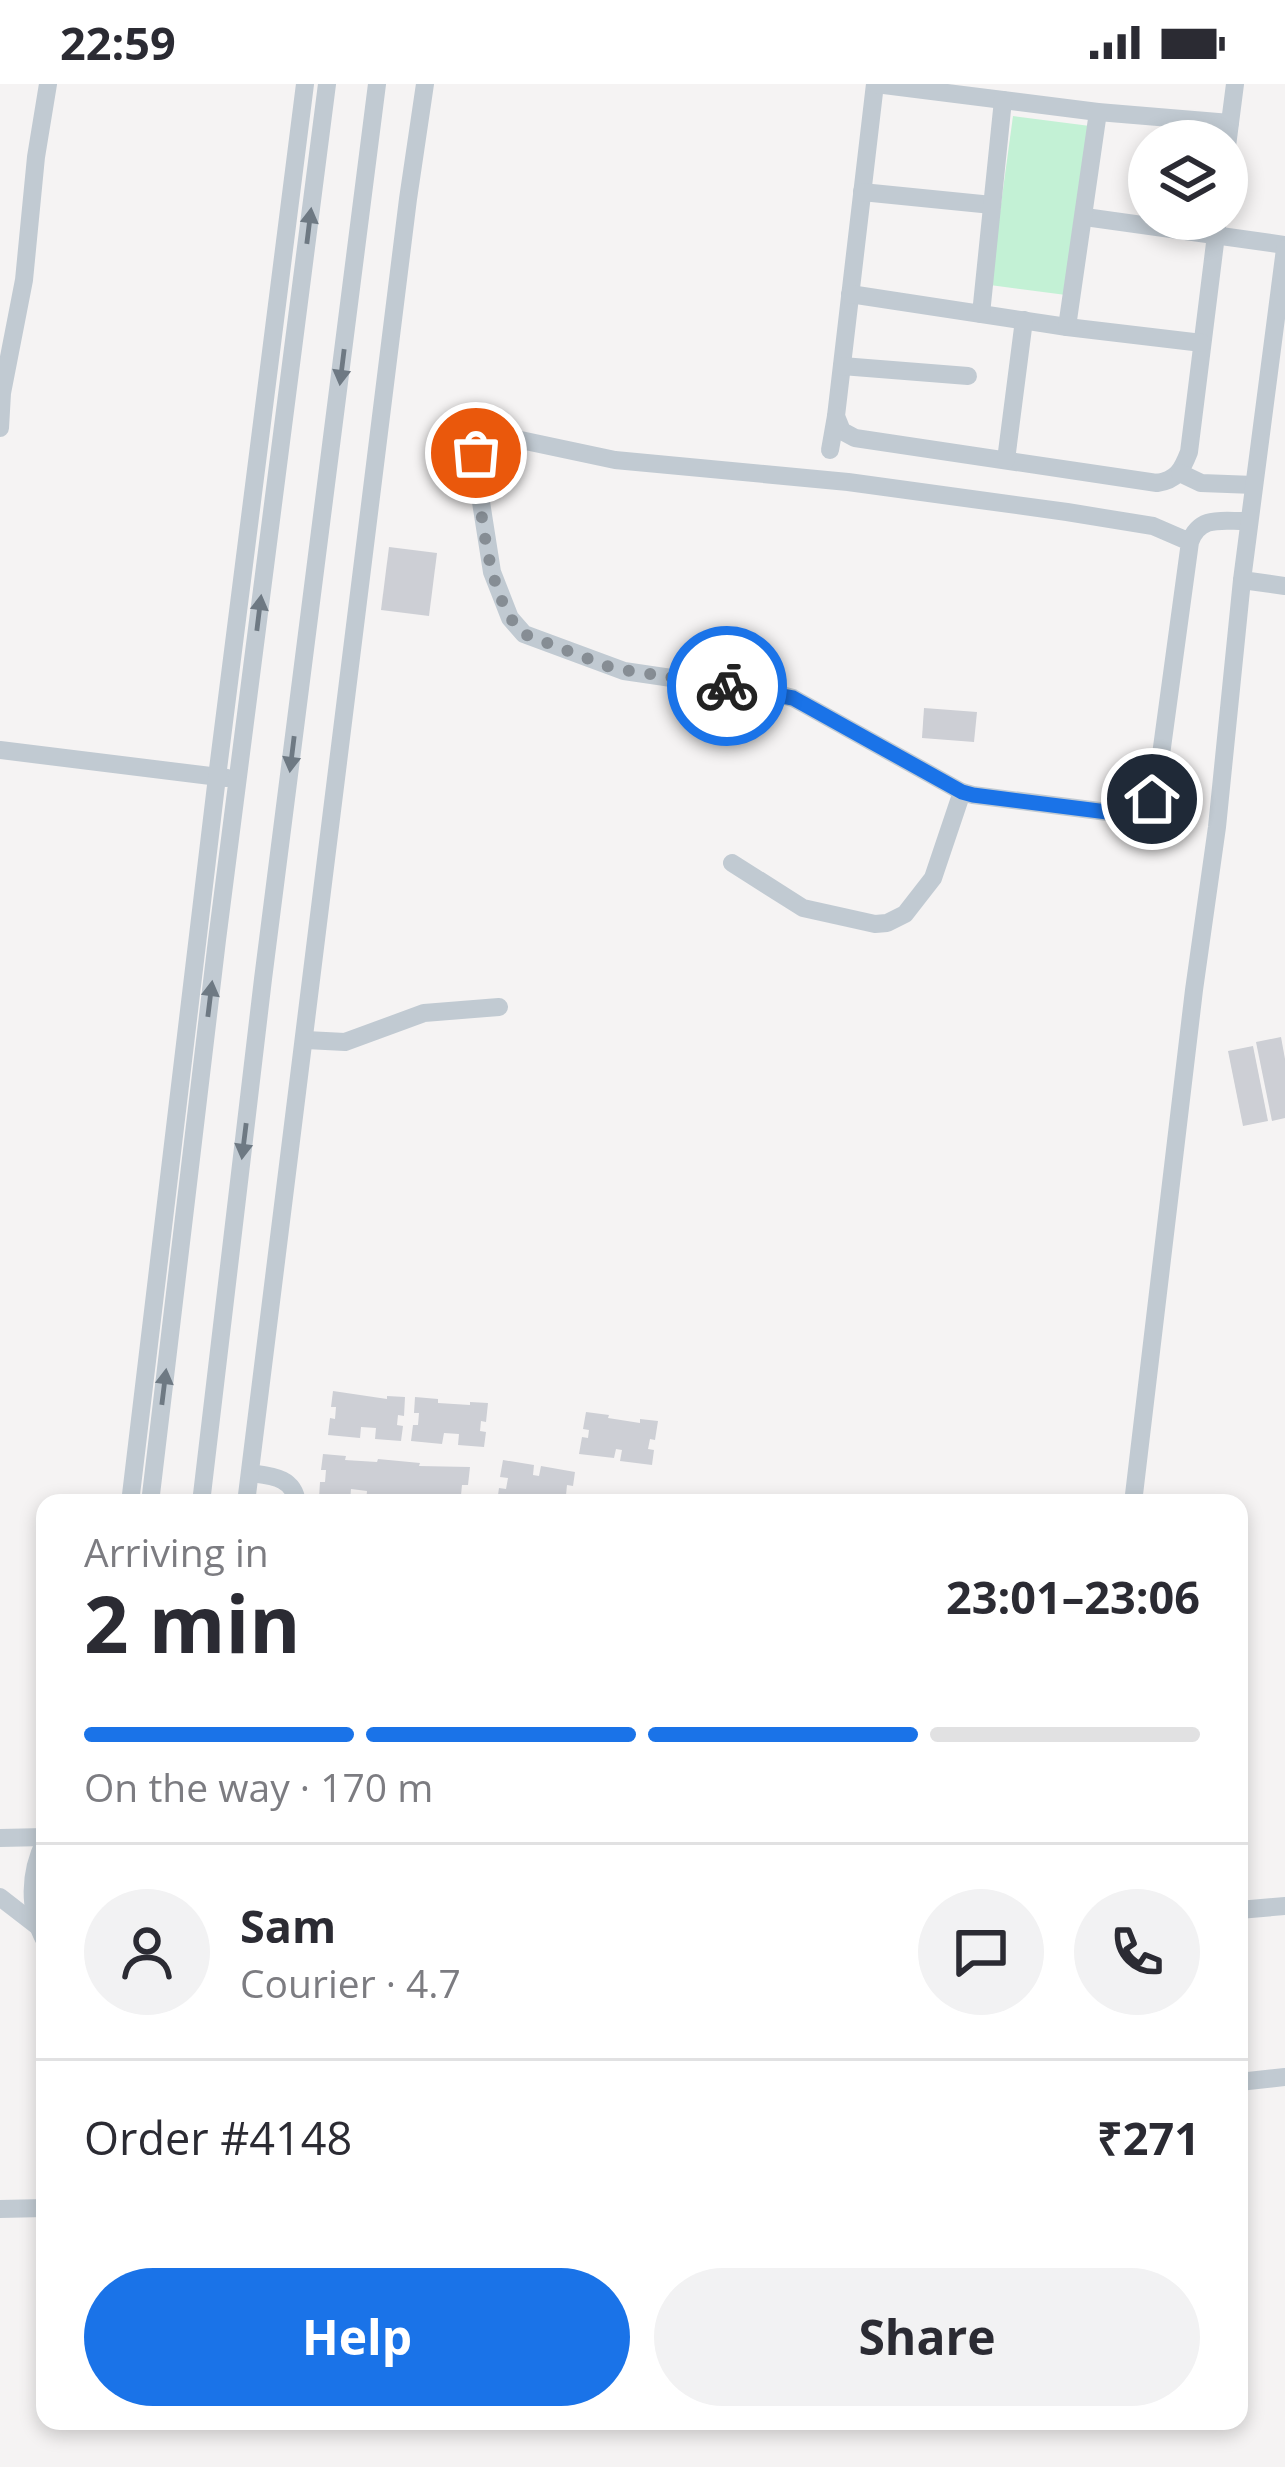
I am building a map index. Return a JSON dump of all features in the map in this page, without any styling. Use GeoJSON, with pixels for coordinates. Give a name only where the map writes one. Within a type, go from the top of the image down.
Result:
{"type":"FeatureCollection","features":[{"type":"Feature","properties":{"kind":"street"},"geometry":{"type":"LineString","coordinates":[[0,428],[48,84]]}},
{"type":"Feature","properties":{"kind":"street"},"geometry":{"type":"LineString","coordinates":[[131,1494],[305,84]]}},
{"type":"Feature","properties":{"kind":"street"},"geometry":{"type":"LineString","coordinates":[[151,1494],[327,84]]}},
{"type":"Feature","properties":{"kind":"street"},"geometry":{"type":"LineString","coordinates":[[202,1494],[376,84]]}},
{"type":"Feature","properties":{"kind":"street"},"geometry":{"type":"LineString","coordinates":[[247,1494],[425,84]]}},
{"type":"Feature","properties":{"kind":"street"},"geometry":{"type":"LineString","coordinates":[[830,451],[875,84],[1204,120]]}},
{"type":"Feature","properties":{"kind":"street"},"geometry":{"type":"LineString","coordinates":[[1050,106],[1053,84]]}},
{"type":"Feature","properties":{"kind":"street"},"geometry":{"type":"LineString","coordinates":[[1230,120],[1235,84]]}},
{"type":"Feature","properties":{"kind":"street"},"geometry":{"type":"LineString","coordinates":[[981,314],[1004,100]]}},
{"type":"Feature","properties":{"kind":"street"},"geometry":{"type":"LineString","coordinates":[[1067,327],[1098,112]]}},
{"type":"Feature","properties":{"kind":"street"},"geometry":{"type":"LineString","coordinates":[[862,192],[992,205]]}},
{"type":"Feature","properties":{"kind":"street"},"geometry":{"type":"LineString","coordinates":[[1085,217],[1128,220]]}},
{"type":"Feature","properties":{"kind":"street"},"geometry":{"type":"LineString","coordinates":[[1134,1494],[1217,827],[1241,580],[1285,247],[1248,236]]}},
{"type":"Feature","properties":{"kind":"street"},"geometry":{"type":"LineString","coordinates":[[836,416],[842,431],[855,438],[1168,481],[1180,473],[1189,452],[1215,240]]}},
{"type":"Feature","properties":{"kind":"street"},"geometry":{"type":"LineString","coordinates":[[850,294],[1202,343]]}},
{"type":"Feature","properties":{"kind":"street"},"geometry":{"type":"LineString","coordinates":[[1006,460],[1024,320]]}},
{"type":"Feature","properties":{"kind":"street"},"geometry":{"type":"LineString","coordinates":[[842,366],[968,376]]}},
{"type":"Feature","properties":{"kind":"street"},"geometry":{"type":"LineString","coordinates":[[1190,542],[1153,526],[1066,512],[848,482],[615,460],[516,440],[491,441],[476,453],[492,572],[510,618],[524,634],[612,668],[793,698],[962,792],[1123,814],[1145,807],[1156,784],[1190,542],[1199,525],[1249,521]]}},
{"type":"Feature","properties":{"kind":"street"},"geometry":{"type":"LineString","coordinates":[[1180,473],[1201,483],[1254,485]]}},
{"type":"Feature","properties":{"kind":"street"},"geometry":{"type":"LineString","coordinates":[[1241,580],[1285,586]]}},
{"type":"Feature","properties":{"kind":"street"},"geometry":{"type":"LineString","coordinates":[[0,750],[237,779]]}},
{"type":"Feature","properties":{"kind":"street"},"geometry":{"type":"LineString","coordinates":[[732,863],[803,908],[887,923],[905,914],[933,878],[962,792]]}},
{"type":"Feature","properties":{"kind":"street"},"geometry":{"type":"LineString","coordinates":[[306,1040],[345,1042],[424,1013],[499,1006]]}},
{"type":"Feature","properties":{"kind":"street"},"geometry":{"type":"LineString","coordinates":[[250,1473],[281,1478],[296,1494]]}},
{"type":"Feature","properties":{"kind":"street"},"geometry":{"type":"LineString","coordinates":[[0,1838],[36,1839]]}},
{"type":"Feature","properties":{"kind":"street"},"geometry":{"type":"LineString","coordinates":[[36,1859],[32,1905],[36,1917]]}},
{"type":"Feature","properties":{"kind":"street"},"geometry":{"type":"LineString","coordinates":[[0,1897],[36,1929]]}},
{"type":"Feature","properties":{"kind":"street"},"geometry":{"type":"LineString","coordinates":[[1248,1909],[1285,1906]]}},
{"type":"Feature","properties":{"kind":"street"},"geometry":{"type":"LineString","coordinates":[[1248,2081],[1285,2077]]}},
{"type":"Feature","properties":{"kind":"street"},"geometry":{"type":"LineString","coordinates":[[0,2209],[36,2208]]}},
{"type":"Feature","properties":{"kind":"green space"},"geometry":{"type":"Polygon","coordinates":[[[1013,116],[1090,126],[1066,295],[990,285],[1013,116]]]}},
{"type":"Feature","properties":{"kind":"building"},"geometry":{"type":"Polygon","coordinates":[[[389,547],[437,553],[429,616],[381,610],[389,547]]]}},
{"type":"Feature","properties":{"kind":"building"},"geometry":{"type":"Polygon","coordinates":[[[924,708],[977,712],[974,742],[922,738],[924,708]]]}},
{"type":"Feature","properties":{"kind":"building"},"geometry":{"type":"Polygon","coordinates":[[[1281,1037],[1285,1118],[1272,1121],[1256,1042],[1281,1037]]]}},
{"type":"Feature","properties":{"kind":"building"},"geometry":{"type":"Polygon","coordinates":[[[1253,1046],[1268,1121],[1243,1126],[1228,1051],[1253,1046]]]}},
{"type":"Feature","properties":{"kind":"building"},"geometry":{"type":"Polygon","coordinates":[[[333,1391],[405,1397],[404,1416],[398,1415],[397,1425],[403,1426],[401,1441],[375,1439],[376,1428],[361,1427],[360,1438],[328,1435],[330,1418],[335,1419],[333,1391]]]}},
{"type":"Feature","properties":{"kind":"building"},"geometry":{"type":"Polygon","coordinates":[[[415,1397],[438,1399],[438,1403],[488,1403],[480,1431],[486,1432],[484,1447],[458,1445],[459,1434],[444,1433],[442,1444],[411,1441],[413,1425],[418,1425],[415,1397]]]}},
{"type":"Feature","properties":{"kind":"building"},"geometry":{"type":"Polygon","coordinates":[[[586,1412],[640,1423],[640,1419],[658,1421],[648,1449],[654,1450],[652,1465],[620,1461],[622,1450],[616,1449],[614,1458],[579,1454],[582,1437],[588,1438],[589,1430],[583,1429],[586,1412]]]}},
{"type":"Feature","properties":{"kind":"building"},"geometry":{"type":"Polygon","coordinates":[[[323,1454],[346,1456],[345,1460],[470,1467],[468,1485],[462,1485],[461,1494],[367,1494],[351,1489],[351,1494],[319,1494],[326,1470],[321,1470],[323,1454]]]}},
{"type":"Feature","properties":{"kind":"building"},"geometry":{"type":"Polygon","coordinates":[[[503,1460],[534,1465],[533,1475],[539,1476],[541,1466],[575,1472],[566,1494],[498,1494],[499,1488],[506,1489],[508,1478],[500,1477],[503,1460]]]}},
{"type":"Feature","properties":{"kind":"way so far"},"geometry":{"type":"LineString","coordinates":[[476,453],[492,572],[510,618],[524,634],[612,668],[727,686]]}},
{"type":"Feature","properties":{"kind":"route"},"geometry":{"type":"LineString","coordinates":[[727,686],[793,698],[973,795],[1123,814],[1134,813],[1152,799]]}}]}
